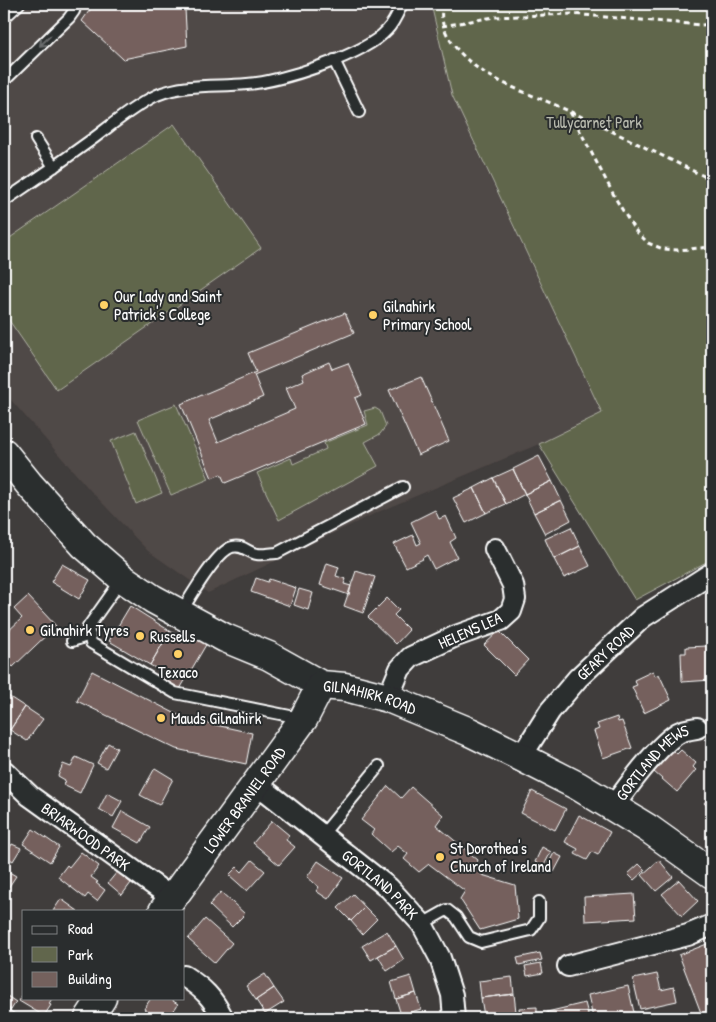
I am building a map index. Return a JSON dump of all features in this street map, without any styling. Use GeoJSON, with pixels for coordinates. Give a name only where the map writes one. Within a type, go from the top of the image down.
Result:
{"type":"FeatureCollection","features":[{"type":"Feature","properties":{"kind":"street","name":"GILNAHIRK ROAD"},"geometry":{"type":"LineString","coordinates":[[4,453],[29,484],[84,544],[122,578],[180,614],[225,638],[269,656],[322,685],[345,687],[388,698],[470,732],[521,756],[614,807],[684,853],[712,874]]}},
{"type":"Feature","properties":{"kind":"street","name":"HELENS LEA"},"geometry":{"type":"LineString","coordinates":[[388,698],[400,669],[411,657],[456,636],[501,620],[511,611],[515,599],[513,585],[495,549]]}},
{"type":"Feature","properties":{"kind":"street","name":"GEARY ROAD"},"geometry":{"type":"LineString","coordinates":[[521,756],[550,711],[578,678],[643,617],[712,573]]}},
{"type":"Feature","properties":{"kind":"street","name":"LOWER BRANIEL ROAD"},"geometry":{"type":"LineString","coordinates":[[167,904],[304,718],[322,685]]}},
{"type":"Feature","properties":{"kind":"street","name":"GORTLAND MEWS"},"geometry":{"type":"LineString","coordinates":[[614,807],[662,745],[680,732],[697,728]]}},
{"type":"Feature","properties":{"kind":"street","name":"BRIARWOOD PARK"},"geometry":{"type":"LineString","coordinates":[[4,771],[30,796],[167,904]]}},
{"type":"Feature","properties":{"kind":"street","name":"GORTLAND PARK"},"geometry":{"type":"LineString","coordinates":[[257,784],[323,834],[389,888],[422,924],[440,958],[452,995],[454,1018]]}},
{"type":"Feature","properties":{"kind":"street"},"geometry":{"type":"LineString","coordinates":[[568,966],[688,935],[712,925]]}},
{"type":"Feature","properties":{"kind":"street"},"geometry":{"type":"LineString","coordinates":[[185,977],[203,988],[223,1018]]}},
{"type":"Feature","properties":{"kind":"street"},"geometry":{"type":"LineString","coordinates":[[89,1018],[101,1000]]}},
{"type":"Feature","properties":{"kind":"lane"},"geometry":{"type":"LineString","coordinates":[[4,18],[19,4]]}},
{"type":"Feature","properties":{"kind":"lane"},"geometry":{"type":"LineString","coordinates":[[4,81],[68,18],[74,11],[76,4]]}},
{"type":"Feature","properties":{"kind":"lane"},"geometry":{"type":"LineString","coordinates":[[4,201],[54,167],[140,103],[159,94],[202,85],[268,82],[334,60],[370,44],[386,31],[402,4]]}},
{"type":"Feature","properties":{"kind":"lane"},"geometry":{"type":"LineString","coordinates":[[334,60],[359,112]]}},
{"type":"Feature","properties":{"kind":"lane"},"geometry":{"type":"LineString","coordinates":[[36,139],[54,167]]}},
{"type":"Feature","properties":{"kind":"lane"},"geometry":{"type":"LineString","coordinates":[[180,614],[196,588],[220,556],[231,547],[243,547],[256,554],[277,553],[403,486]]}},
{"type":"Feature","properties":{"kind":"lane"},"geometry":{"type":"LineString","coordinates":[[122,578],[88,627],[91,643],[174,693],[304,718]]}},
{"type":"Feature","properties":{"kind":"lane"},"geometry":{"type":"LineString","coordinates":[[72,641],[90,635]]}},
{"type":"Feature","properties":{"kind":"lane"},"geometry":{"type":"LineString","coordinates":[[323,834],[378,766]]}},
{"type":"Feature","properties":{"kind":"lane"},"geometry":{"type":"LineString","coordinates":[[422,924],[447,910],[456,917],[469,937],[481,942],[531,930],[539,918],[539,902]]}},
{"type":"Feature","properties":{"kind":"path"},"geometry":{"type":"LineString","coordinates":[[443,4],[442,26],[453,43],[477,67],[494,78],[570,111],[712,180]]}},
{"type":"Feature","properties":{"kind":"path"},"geometry":{"type":"LineString","coordinates":[[442,26],[494,17],[571,14],[701,25],[712,24]]}},
{"type":"Feature","properties":{"kind":"path"},"geometry":{"type":"LineString","coordinates":[[570,111],[617,201],[634,229],[648,243],[663,250],[712,247]]}},
{"type":"Feature","properties":{"kind":"shaded area"},"geometry":{"type":"Polygon","coordinates":[[[4,4],[431,4],[437,34],[474,144],[602,414],[539,444],[378,512],[208,593],[148,551],[89,489],[4,392],[4,4]]]}},
{"type":"Feature","properties":{"kind":"green space","name":"Tullycarnet Park"},"geometry":{"type":"Polygon","coordinates":[[[431,4],[712,4],[712,559],[635,600],[539,444],[602,413],[452,95],[431,4]]]}},
{"type":"Feature","properties":{"kind":"green space"},"geometry":{"type":"Polygon","coordinates":[[[174,124],[261,248],[57,390],[4,313],[4,242],[174,124]]]}},
{"type":"Feature","properties":{"kind":"green space"},"geometry":{"type":"Polygon","coordinates":[[[176,404],[209,479],[171,495],[138,420],[176,404]]]}},
{"type":"Feature","properties":{"kind":"green space"},"geometry":{"type":"Polygon","coordinates":[[[375,408],[380,411],[386,426],[380,434],[365,442],[378,466],[279,520],[257,473],[291,458],[293,464],[326,449],[324,443],[368,425],[364,411],[375,408]]]}},
{"type":"Feature","properties":{"kind":"green space"},"geometry":{"type":"Polygon","coordinates":[[[136,431],[162,493],[136,504],[111,441],[136,431]]]}},
{"type":"Feature","properties":{"kind":"building"},"geometry":{"type":"Polygon","coordinates":[[[94,4],[208,4],[185,9],[187,46],[123,59],[82,21],[94,4]]]}},
{"type":"Feature","properties":{"kind":"building"},"geometry":{"type":"Polygon","coordinates":[[[345,313],[354,333],[254,375],[263,397],[209,420],[218,442],[295,409],[286,388],[304,380],[302,374],[329,362],[332,369],[348,363],[362,395],[355,398],[366,424],[225,483],[221,474],[212,478],[181,404],[256,372],[248,353],[345,313]]]}},
{"type":"Feature","properties":{"kind":"building"},"geometry":{"type":"Polygon","coordinates":[[[421,377],[449,441],[418,455],[389,390],[421,377]]]}},
{"type":"Feature","properties":{"kind":"building"},"geometry":{"type":"Polygon","coordinates":[[[539,456],[552,481],[525,494],[513,469],[539,456]]]}},
{"type":"Feature","properties":{"kind":"building"},"geometry":{"type":"Polygon","coordinates":[[[513,469],[525,494],[506,504],[493,478],[513,469]]]}},
{"type":"Feature","properties":{"kind":"building"},"geometry":{"type":"Polygon","coordinates":[[[493,478],[506,504],[486,513],[474,488],[493,478]]]}},
{"type":"Feature","properties":{"kind":"building"},"geometry":{"type":"Polygon","coordinates":[[[552,481],[561,500],[534,513],[525,494],[552,481]]]}},
{"type":"Feature","properties":{"kind":"building"},"geometry":{"type":"Polygon","coordinates":[[[474,488],[486,513],[466,523],[453,498],[474,488]]]}},
{"type":"Feature","properties":{"kind":"building"},"geometry":{"type":"Polygon","coordinates":[[[561,500],[571,520],[545,534],[534,513],[561,500]]]}},
{"type":"Feature","properties":{"kind":"building"},"geometry":{"type":"Polygon","coordinates":[[[435,510],[439,519],[446,516],[456,538],[450,542],[457,557],[434,569],[427,555],[406,567],[394,544],[413,535],[417,545],[421,543],[411,522],[435,510]]]}},
{"type":"Feature","properties":{"kind":"building"},"geometry":{"type":"Polygon","coordinates":[[[571,527],[580,546],[554,559],[545,539],[571,527]]]}},
{"type":"Feature","properties":{"kind":"building"},"geometry":{"type":"Polygon","coordinates":[[[580,546],[590,566],[564,578],[554,559],[580,546]]]}},
{"type":"Feature","properties":{"kind":"building"},"geometry":{"type":"Polygon","coordinates":[[[327,563],[339,567],[336,576],[346,579],[344,584],[351,586],[349,595],[320,585],[327,563]]]}},
{"type":"Feature","properties":{"kind":"building"},"geometry":{"type":"Polygon","coordinates":[[[62,564],[90,580],[79,599],[51,582],[62,564]]]}},
{"type":"Feature","properties":{"kind":"building"},"geometry":{"type":"Polygon","coordinates":[[[356,571],[375,577],[363,613],[344,606],[356,571]]]}},
{"type":"Feature","properties":{"kind":"building"},"geometry":{"type":"Polygon","coordinates":[[[256,578],[268,582],[269,579],[296,588],[290,606],[251,592],[256,578]]]}},
{"type":"Feature","properties":{"kind":"building"},"geometry":{"type":"Polygon","coordinates":[[[299,589],[313,593],[308,610],[294,605],[299,589]]]}},
{"type":"Feature","properties":{"kind":"building","name":"Gilnahirk Tyres"},"geometry":{"type":"Polygon","coordinates":[[[28,596],[56,626],[13,667],[4,657],[4,635],[22,618],[14,609],[28,596]]]}},
{"type":"Feature","properties":{"kind":"building"},"geometry":{"type":"Polygon","coordinates":[[[387,598],[399,610],[394,615],[409,630],[396,644],[368,617],[387,598]]]}},
{"type":"Feature","properties":{"kind":"building","name":"Russells"},"geometry":{"type":"Polygon","coordinates":[[[130,606],[170,631],[150,665],[109,641],[130,606]]]}},
{"type":"Feature","properties":{"kind":"building","name":"Texaco"},"geometry":{"type":"Polygon","coordinates":[[[170,631],[184,639],[189,632],[207,643],[180,689],[161,678],[164,673],[150,665],[170,631]]]}},
{"type":"Feature","properties":{"kind":"building"},"geometry":{"type":"Polygon","coordinates":[[[499,631],[528,660],[514,675],[484,645],[499,631]]]}},
{"type":"Feature","properties":{"kind":"building"},"geometry":{"type":"Polygon","coordinates":[[[707,646],[707,652],[711,652],[712,680],[682,682],[681,653],[686,653],[686,647],[707,646]]]}},
{"type":"Feature","properties":{"kind":"building"},"geometry":{"type":"Polygon","coordinates":[[[92,671],[184,718],[252,733],[246,764],[176,749],[77,701],[92,671]]]}},
{"type":"Feature","properties":{"kind":"building"},"geometry":{"type":"Polygon","coordinates":[[[653,671],[655,676],[659,674],[671,700],[644,713],[632,687],[637,685],[634,680],[653,671]]]}},
{"type":"Feature","properties":{"kind":"building"},"geometry":{"type":"Polygon","coordinates":[[[8,696],[25,707],[10,730],[4,725],[4,702],[8,696]]]}},
{"type":"Feature","properties":{"kind":"building"},"geometry":{"type":"Polygon","coordinates":[[[25,707],[43,719],[27,741],[10,730],[25,707]]]}},
{"type":"Feature","properties":{"kind":"building"},"geometry":{"type":"Polygon","coordinates":[[[617,717],[618,722],[622,721],[632,748],[603,758],[594,731],[599,729],[597,724],[617,717]]]}},
{"type":"Feature","properties":{"kind":"building"},"geometry":{"type":"Polygon","coordinates":[[[108,743],[117,748],[106,768],[97,763],[108,743]]]}},
{"type":"Feature","properties":{"kind":"building"},"geometry":{"type":"Polygon","coordinates":[[[673,750],[677,754],[681,750],[696,763],[693,767],[696,770],[677,792],[654,772],[673,750]]]}},
{"type":"Feature","properties":{"kind":"building"},"geometry":{"type":"Polygon","coordinates":[[[76,757],[93,765],[80,793],[63,785],[65,780],[58,776],[63,764],[71,767],[76,757]]]}},
{"type":"Feature","properties":{"kind":"building"},"geometry":{"type":"Polygon","coordinates":[[[155,768],[173,779],[159,805],[140,795],[155,768]]]}},
{"type":"Feature","properties":{"kind":"building","name":"St Dorothea's Church of Ireland"},"geometry":{"type":"Polygon","coordinates":[[[388,786],[401,798],[411,787],[443,815],[436,825],[478,860],[475,866],[482,875],[515,885],[518,919],[480,930],[460,899],[465,891],[429,864],[419,872],[404,859],[408,854],[398,846],[391,852],[371,834],[374,830],[361,820],[388,786]]]}},
{"type":"Feature","properties":{"kind":"building"},"geometry":{"type":"Polygon","coordinates":[[[532,791],[566,809],[555,830],[521,813],[532,791]]]}},
{"type":"Feature","properties":{"kind":"building"},"geometry":{"type":"Polygon","coordinates":[[[107,793],[122,801],[113,817],[99,809],[107,793]]]}},
{"type":"Feature","properties":{"kind":"building"},"geometry":{"type":"Polygon","coordinates":[[[712,794],[712,811],[704,803],[712,794]]]}},
{"type":"Feature","properties":{"kind":"building"},"geometry":{"type":"Polygon","coordinates":[[[122,811],[150,827],[140,843],[113,828],[122,811]]]}},
{"type":"Feature","properties":{"kind":"building"},"geometry":{"type":"Polygon","coordinates":[[[579,815],[610,832],[598,855],[592,852],[587,860],[575,854],[578,849],[565,842],[579,815]]]}},
{"type":"Feature","properties":{"kind":"building"},"geometry":{"type":"Polygon","coordinates":[[[272,821],[289,835],[286,840],[295,847],[279,865],[253,843],[272,821]]]}},
{"type":"Feature","properties":{"kind":"building"},"geometry":{"type":"Polygon","coordinates":[[[33,829],[59,847],[50,862],[23,844],[33,829]]]}},
{"type":"Feature","properties":{"kind":"building"},"geometry":{"type":"Polygon","coordinates":[[[12,844],[21,848],[13,861],[5,856],[12,844]]]}},
{"type":"Feature","properties":{"kind":"building"},"geometry":{"type":"Polygon","coordinates":[[[542,847],[551,852],[543,867],[535,862],[542,847]]]}},
{"type":"Feature","properties":{"kind":"building"},"geometry":{"type":"Polygon","coordinates":[[[81,852],[99,866],[91,877],[105,890],[97,901],[88,894],[85,898],[58,877],[67,865],[69,867],[81,852]]]}},
{"type":"Feature","properties":{"kind":"building"},"geometry":{"type":"Polygon","coordinates":[[[554,853],[562,857],[554,872],[546,868],[554,853]]]}},
{"type":"Feature","properties":{"kind":"building"},"geometry":{"type":"Polygon","coordinates":[[[252,860],[265,871],[247,891],[229,875],[237,867],[242,872],[252,860]]]}},
{"type":"Feature","properties":{"kind":"building"},"geometry":{"type":"Polygon","coordinates":[[[659,860],[673,877],[656,891],[642,875],[659,860]]]}},
{"type":"Feature","properties":{"kind":"building"},"geometry":{"type":"Polygon","coordinates":[[[318,861],[343,878],[328,899],[316,891],[319,887],[307,877],[318,861]]]}},
{"type":"Feature","properties":{"kind":"building"},"geometry":{"type":"Polygon","coordinates":[[[639,864],[645,870],[634,880],[628,874],[639,864]]]}},
{"type":"Feature","properties":{"kind":"building"},"geometry":{"type":"Polygon","coordinates":[[[4,869],[16,876],[4,894],[4,869]]]}},
{"type":"Feature","properties":{"kind":"building"},"geometry":{"type":"Polygon","coordinates":[[[117,872],[131,883],[122,895],[108,883],[117,872]]]}},
{"type":"Feature","properties":{"kind":"building"},"geometry":{"type":"Polygon","coordinates":[[[679,880],[698,901],[682,916],[662,894],[679,880]]]}},
{"type":"Feature","properties":{"kind":"building"},"geometry":{"type":"Polygon","coordinates":[[[221,892],[245,914],[232,927],[209,905],[221,892]]]}},
{"type":"Feature","properties":{"kind":"building"},"geometry":{"type":"Polygon","coordinates":[[[353,894],[365,907],[351,921],[338,908],[353,894]]]}},
{"type":"Feature","properties":{"kind":"building"},"geometry":{"type":"Polygon","coordinates":[[[634,894],[636,918],[585,921],[584,897],[634,894]]]}},
{"type":"Feature","properties":{"kind":"building"},"geometry":{"type":"Polygon","coordinates":[[[61,899],[77,910],[54,910],[61,899]]]}},
{"type":"Feature","properties":{"kind":"building"},"geometry":{"type":"Polygon","coordinates":[[[365,907],[377,919],[362,934],[351,921],[365,907]]]}},
{"type":"Feature","properties":{"kind":"building"},"geometry":{"type":"Polygon","coordinates":[[[205,919],[232,943],[215,963],[188,939],[205,919]]]}},
{"type":"Feature","properties":{"kind":"building"},"geometry":{"type":"Polygon","coordinates":[[[387,931],[396,946],[371,960],[362,946],[387,931]]]}},
{"type":"Feature","properties":{"kind":"building"},"geometry":{"type":"Polygon","coordinates":[[[712,942],[712,1018],[703,1018],[679,955],[712,942]]]}},
{"type":"Feature","properties":{"kind":"building"},"geometry":{"type":"Polygon","coordinates":[[[396,946],[404,960],[387,971],[378,956],[396,946]]]}},
{"type":"Feature","properties":{"kind":"building"},"geometry":{"type":"Polygon","coordinates":[[[540,953],[542,960],[519,965],[517,958],[540,953]]]}},
{"type":"Feature","properties":{"kind":"building"},"geometry":{"type":"Polygon","coordinates":[[[541,963],[543,973],[527,976],[525,966],[541,963]]]}},
{"type":"Feature","properties":{"kind":"building"},"geometry":{"type":"Polygon","coordinates":[[[265,974],[274,988],[256,1000],[246,986],[265,974]]]}},
{"type":"Feature","properties":{"kind":"building"},"geometry":{"type":"Polygon","coordinates":[[[657,974],[661,990],[674,987],[677,1001],[640,1009],[633,979],[657,974]]]}},
{"type":"Feature","properties":{"kind":"building"},"geometry":{"type":"Polygon","coordinates":[[[411,976],[416,993],[396,999],[391,982],[411,976]]]}},
{"type":"Feature","properties":{"kind":"building"},"geometry":{"type":"Polygon","coordinates":[[[512,977],[514,994],[481,998],[479,981],[512,977]]]}},
{"type":"Feature","properties":{"kind":"building"},"geometry":{"type":"Polygon","coordinates":[[[628,986],[635,1017],[593,1018],[588,995],[628,986]]]}},
{"type":"Feature","properties":{"kind":"building"},"geometry":{"type":"Polygon","coordinates":[[[274,988],[284,1002],[265,1014],[256,1000],[274,988]]]}},
{"type":"Feature","properties":{"kind":"building"},"geometry":{"type":"Polygon","coordinates":[[[416,993],[421,1009],[401,1015],[396,999],[416,993]]]}},
{"type":"Feature","properties":{"kind":"building"},"geometry":{"type":"Polygon","coordinates":[[[4,994],[16,1002],[11,1010],[4,1005],[4,994]]]}},
{"type":"Feature","properties":{"kind":"building"},"geometry":{"type":"Polygon","coordinates":[[[514,994],[516,1012],[484,1016],[481,998],[514,994]]]}},
{"type":"Feature","properties":{"kind":"building"},"geometry":{"type":"Polygon","coordinates":[[[22,996],[22,1000],[51,1000],[49,1004],[51,1005],[44,1016],[19,1001],[22,996]]]}},
{"type":"Feature","properties":{"kind":"building"},"geometry":{"type":"Polygon","coordinates":[[[150,1000],[173,1000],[178,1004],[171,1015],[165,1012],[161,1018],[157,1018],[144,1009],[150,1000]]]}},
{"type":"Feature","properties":{"kind":"building"},"geometry":{"type":"Polygon","coordinates":[[[585,1003],[589,1018],[548,1018],[547,1012],[585,1003]]]}},
{"type":"Feature","properties":{"kind":"building"},"geometry":{"type":"Polygon","coordinates":[[[537,1007],[537,1016],[520,1016],[519,1008],[537,1007]]]}},
{"type":"Feature","properties":{"kind":"building"},"geometry":{"type":"Polygon","coordinates":[[[6,1008],[21,1018],[4,1018],[6,1008]]]}},
{"type":"Feature","properties":{"kind":"place","name":"Our Lady and Saint Patrick's College"},"geometry":{"type":"Point","coordinates":[104,305]}},
{"type":"Feature","properties":{"kind":"place","name":"Gilnahirk Primary School"},"geometry":{"type":"Point","coordinates":[373,315]}},
{"type":"Feature","properties":{"kind":"place","name":"Gilnahirk Tyres"},"geometry":{"type":"Point","coordinates":[30,630]}},
{"type":"Feature","properties":{"kind":"place","name":"Russells"},"geometry":{"type":"Point","coordinates":[140,636]}},
{"type":"Feature","properties":{"kind":"place","name":"Texaco"},"geometry":{"type":"Point","coordinates":[178,654]}},
{"type":"Feature","properties":{"kind":"place","name":"Mauds Gilnahirk"},"geometry":{"type":"Point","coordinates":[161,718]}},
{"type":"Feature","properties":{"kind":"place","name":"St Dorothea's Church of Ireland"},"geometry":{"type":"Point","coordinates":[440,857]}}]}
